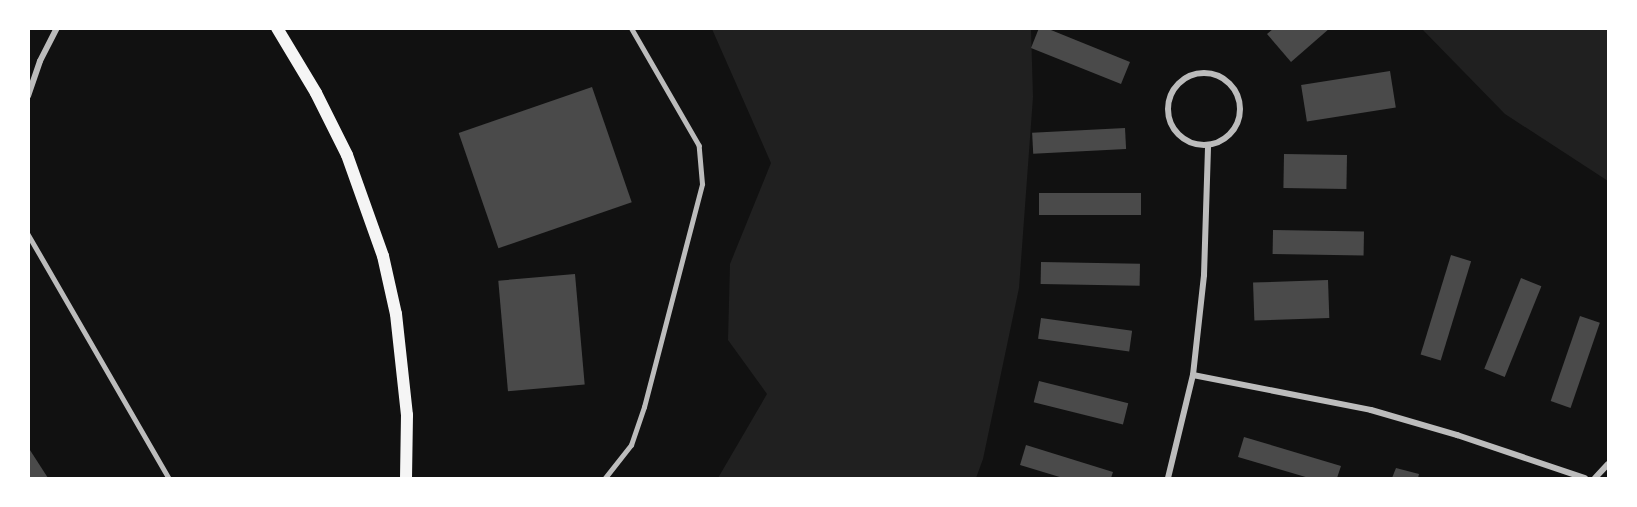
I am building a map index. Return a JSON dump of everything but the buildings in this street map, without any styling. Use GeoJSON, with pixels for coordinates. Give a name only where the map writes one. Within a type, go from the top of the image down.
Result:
{"type":"FeatureCollection","features":[{"type":"Feature","properties":{"kind":"main road"},"geometry":{"type":"LineString","coordinates":[[277,28],[316,93],[347,155],[383,256],[396,314],[407,415],[406,478]]}},
{"type":"Feature","properties":{"kind":"street"},"geometry":{"type":"LineString","coordinates":[[28,96],[40,61],[57,28]]}},
{"type":"Feature","properties":{"kind":"street"},"geometry":{"type":"LineString","coordinates":[[1197,74],[1209,74],[1229,84],[1239,104],[1236,126],[1228,135],[1208,145],[1184,139],[1176,131],[1168,109],[1170,97],[1176,86],[1186,78],[1197,74]]}},
{"type":"Feature","properties":{"kind":"street"},"geometry":{"type":"LineString","coordinates":[[1168,478],[1193,375],[1204,275],[1208,145]]}},
{"type":"Feature","properties":{"kind":"street"},"geometry":{"type":"LineString","coordinates":[[1193,375],[1371,410],[1457,435],[1585,478]]}},
{"type":"Feature","properties":{"kind":"street"},"geometry":{"type":"LineString","coordinates":[[1595,478],[1608,464]]}},
{"type":"Feature","properties":{"kind":"lane"},"geometry":{"type":"LineString","coordinates":[[605,478],[631,445],[644,407],[702,184],[699,146],[631,28]]}},
{"type":"Feature","properties":{"kind":"lane"},"geometry":{"type":"LineString","coordinates":[[28,234],[169,478]]}},
{"type":"Feature","properties":{"kind":"shaded area"},"geometry":{"type":"Polygon","coordinates":[[[712,29],[1031,29],[1033,97],[1019,288],[983,459],[976,478],[718,478],[767,394],[728,340],[730,264],[771,163],[712,29]]]}},
{"type":"Feature","properties":{"kind":"shaded area"},"geometry":{"type":"Polygon","coordinates":[[[1422,29],[1608,29],[1608,181],[1505,114],[1422,29]]]}}]}
